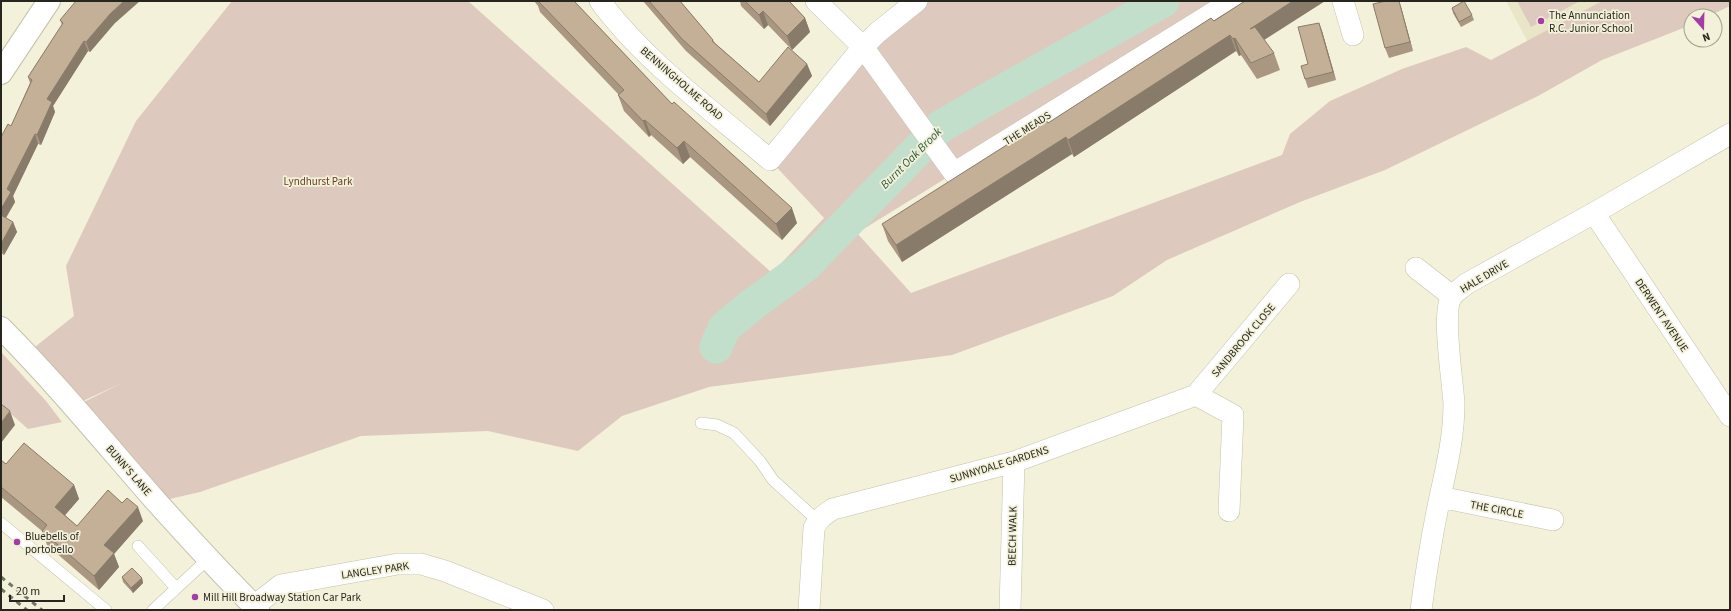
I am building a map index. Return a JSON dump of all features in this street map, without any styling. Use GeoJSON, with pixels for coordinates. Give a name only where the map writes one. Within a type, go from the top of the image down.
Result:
{"type":"FeatureCollection","features":[{"type":"Feature","properties":{"kind":"street"},"geometry":{"type":"LineString","coordinates":[[1,73],[49,1]]}},
{"type":"Feature","properties":{"kind":"street","name":"BENNINGHOLME ROAD"},"geometry":{"type":"LineString","coordinates":[[600,1],[617,24],[665,70],[770,160],[863,46]]}},
{"type":"Feature","properties":{"kind":"street"},"geometry":{"type":"LineString","coordinates":[[816,1],[863,46],[916,1]]}},
{"type":"Feature","properties":{"kind":"street","name":"THE MEADS"},"geometry":{"type":"LineString","coordinates":[[863,46],[954,173],[1232,1]]}},
{"type":"Feature","properties":{"kind":"street"},"geometry":{"type":"LineString","coordinates":[[1343,1],[1353,35]]}},
{"type":"Feature","properties":{"kind":"street","name":"HALE DRIVE"},"geometry":{"type":"LineString","coordinates":[[1421,610],[1440,497],[1449,458],[1454,422],[1453,388],[1447,314],[1452,296],[1466,284],[1594,213],[1730,134]]}},
{"type":"Feature","properties":{"kind":"street","name":"DERWENT AVENUE"},"geometry":{"type":"LineString","coordinates":[[1594,213],[1730,416]]}},
{"type":"Feature","properties":{"kind":"street"},"geometry":{"type":"LineString","coordinates":[[1416,268],[1452,296]]}},
{"type":"Feature","properties":{"kind":"street","name":"SANDBROOK CLOSE"},"geometry":{"type":"LineString","coordinates":[[1196,395],[1289,284]]}},
{"type":"Feature","properties":{"kind":"street","name":"BUNN'S LANE"},"geometry":{"type":"LineString","coordinates":[[1,328],[41,370],[155,500],[256,608]]}},
{"type":"Feature","properties":{"kind":"street"},"geometry":{"type":"LineString","coordinates":[[1196,395],[1233,415],[1229,511]]}},
{"type":"Feature","properties":{"kind":"street","name":"SUNNYDALE GARDENS"},"geometry":{"type":"LineString","coordinates":[[815,529],[823,515],[833,510],[1014,462],[1196,395]]}},
{"type":"Feature","properties":{"kind":"street","name":"BEECH WALK"},"geometry":{"type":"LineString","coordinates":[[1010,610],[1014,462]]}},
{"type":"Feature","properties":{"kind":"street","name":"THE CIRCLE"},"geometry":{"type":"LineString","coordinates":[[1440,497],[1553,520]]}},
{"type":"Feature","properties":{"kind":"street"},"geometry":{"type":"LineString","coordinates":[[809,610],[815,529]]}},
{"type":"Feature","properties":{"kind":"street","name":"LANGLEY PARK"},"geometry":{"type":"LineString","coordinates":[[256,608],[281,585],[398,564],[420,564],[445,571],[543,610]]}},
{"type":"Feature","properties":{"kind":"lane"},"geometry":{"type":"LineString","coordinates":[[701,423],[718,425],[734,433],[760,461],[773,480],[815,529]]}},
{"type":"Feature","properties":{"kind":"lane"},"geometry":{"type":"LineString","coordinates":[[1,523],[106,610]]}},
{"type":"Feature","properties":{"kind":"lane"},"geometry":{"type":"LineString","coordinates":[[138,546],[176,588]]}},
{"type":"Feature","properties":{"kind":"lane"},"geometry":{"type":"LineString","coordinates":[[153,610],[209,558]]}},
{"type":"Feature","properties":{"kind":"shaded area","name":"The Annunciation R.C. Junior School"},"geometry":{"type":"Polygon","coordinates":[[[1506,1],[1602,1],[1528,42],[1506,1]]]}},
{"type":"Feature","properties":{"kind":"green space","name":"Lyndhurst Park"},"geometry":{"type":"Polygon","coordinates":[[[232,1],[468,1],[772,273],[824,218],[769,159],[917,1],[1233,1],[857,233],[911,293],[1282,155],[1290,134],[1330,101],[1402,69],[1466,47],[1491,60],[1602,1],[1730,1],[1730,6],[1723,9],[1723,8],[1683,8],[1683,28],[1602,60],[1538,96],[1385,170],[1300,202],[1167,260],[1113,296],[952,355],[709,387],[622,416],[578,451],[488,431],[361,436],[200,492],[161,501],[74,407],[122,383],[72,406],[26,354],[74,316],[66,266],[136,121],[232,1]]]}},
{"type":"Feature","properties":{"kind":"green space"},"geometry":{"type":"Polygon","coordinates":[[[1517,1],[1580,1],[1531,27],[1517,1]]]}},
{"type":"Feature","properties":{"kind":"green space"},"geometry":{"type":"Polygon","coordinates":[[[1,352],[46,401],[62,422],[28,429],[1,405],[1,352]]]}},
{"type":"Feature","properties":{"kind":"building"},"geometry":{"type":"Polygon","coordinates":[[[76,1],[124,1],[110,14],[86,42],[84,41],[47,99],[52,102],[37,135],[35,134],[7,189],[11,192],[1,209],[1,137],[8,124],[11,126],[32,80],[28,77],[63,23],[60,20],[76,1]]]}},
{"type":"Feature","properties":{"kind":"building"},"geometry":{"type":"Polygon","coordinates":[[[538,1],[574,1],[672,104],[674,102],[792,208],[776,224],[684,141],[677,148],[645,120],[643,121],[618,95],[624,90],[538,1]]]}},
{"type":"Feature","properties":{"kind":"building"},"geometry":{"type":"Polygon","coordinates":[[[649,1],[680,1],[713,40],[712,41],[759,82],[788,47],[807,64],[766,114],[682,39],[649,1]]]}},
{"type":"Feature","properties":{"kind":"building"},"geometry":{"type":"Polygon","coordinates":[[[745,1],[789,1],[805,18],[787,36],[763,11],[759,15],[745,1]]]}},
{"type":"Feature","properties":{"kind":"building"},"geometry":{"type":"Polygon","coordinates":[[[1245,1],[1293,1],[1250,29],[1255,27],[1274,53],[1251,63],[1235,38],[1233,39],[1230,35],[1068,140],[1066,137],[896,245],[882,224],[1046,120],[1048,123],[1211,18],[1214,21],[1245,1]]]}},
{"type":"Feature","properties":{"kind":"building"},"geometry":{"type":"Polygon","coordinates":[[[1386,1],[1399,1],[1410,42],[1385,48],[1373,4],[1386,1]]]}},
{"type":"Feature","properties":{"kind":"building"},"geometry":{"type":"Polygon","coordinates":[[[1464,1],[1472,15],[1459,22],[1452,8],[1464,1]]]}},
{"type":"Feature","properties":{"kind":"building"},"geometry":{"type":"Polygon","coordinates":[[[1319,23],[1333,72],[1305,79],[1301,66],[1308,64],[1298,27],[1319,23]]]}},
{"type":"Feature","properties":{"kind":"building"},"geometry":{"type":"Polygon","coordinates":[[[1,215],[13,222],[1,244],[1,215]]]}},
{"type":"Feature","properties":{"kind":"building"},"geometry":{"type":"Polygon","coordinates":[[[1,404],[10,411],[1,423],[1,404]]]}},
{"type":"Feature","properties":{"kind":"building"},"geometry":{"type":"Polygon","coordinates":[[[24,443],[74,485],[55,507],[77,526],[108,490],[122,503],[127,498],[138,507],[104,545],[114,553],[94,576],[42,531],[47,525],[1,487],[1,460],[6,464],[24,443]]]}},
{"type":"Feature","properties":{"kind":"building"},"geometry":{"type":"Polygon","coordinates":[[[132,568],[142,578],[131,588],[122,577],[132,568]]]}},
{"type":"Feature","properties":{"kind":"waterway","name":"Burnt Oak Brook"},"geometry":{"type":"LineString","coordinates":[[716,347],[724,328],[753,304],[805,266],[940,127],[1163,1]]}},
{"type":"Feature","properties":{"kind":"railway"},"geometry":{"type":"LineString","coordinates":[[1,577],[42,610]]}},
{"type":"Feature","properties":{"kind":"railway"},"geometry":{"type":"LineString","coordinates":[[1,589],[27,610]]}},
{"type":"Feature","properties":{"kind":"place","name":"The Annunciation R.C. Junior School"},"geometry":{"type":"Point","coordinates":[1541,21]}},
{"type":"Feature","properties":{"kind":"place","name":"Bluebells of portobello"},"geometry":{"type":"Point","coordinates":[17,542]}},
{"type":"Feature","properties":{"kind":"place","name":"Mill Hill Broadway Station Car Park"},"geometry":{"type":"Point","coordinates":[195,597]}}]}
